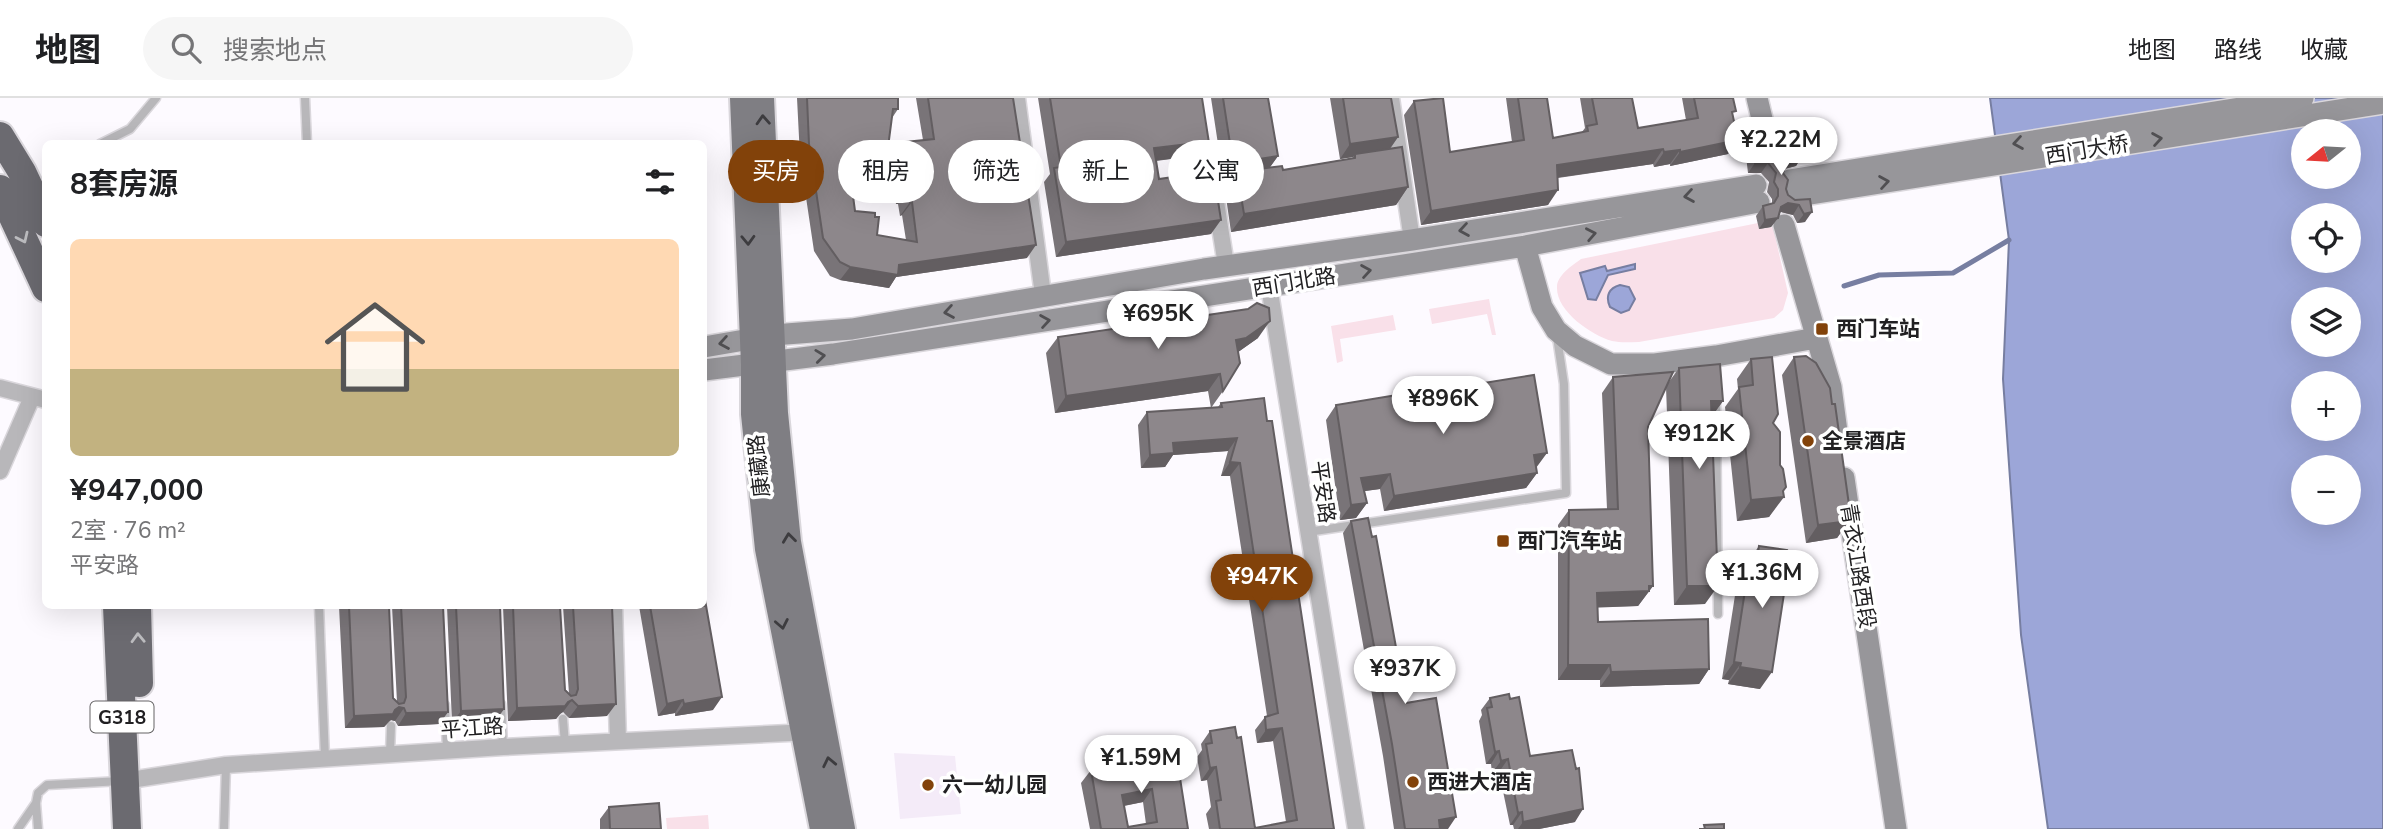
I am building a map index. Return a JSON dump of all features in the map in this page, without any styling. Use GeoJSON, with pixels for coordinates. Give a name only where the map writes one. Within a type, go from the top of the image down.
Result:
{"type":"FeatureCollection","features":[{"type":"Feature","properties":{"kind":"highway"},"geometry":{"type":"LineString","coordinates":[[0,136],[22,172],[42,214]]}},
{"type":"Feature","properties":{"kind":"highway"},"geometry":{"type":"LineString","coordinates":[[0,189],[42,279]]}},
{"type":"Feature","properties":{"kind":"highway","name":"G318"},"geometry":{"type":"LineString","coordinates":[[117,609],[133,780],[146,829]]}},
{"type":"Feature","properties":{"kind":"highway","name":"G318"},"geometry":{"type":"LineString","coordinates":[[127,829],[133,780],[137,609]]}},
{"type":"Feature","properties":{"kind":"main road","name":"康藏路"},"geometry":{"type":"LineString","coordinates":[[742,98],[763,336]]}},
{"type":"Feature","properties":{"kind":"main road","name":"康藏路"},"geometry":{"type":"LineString","coordinates":[[762,98],[764,362],[753,414],[767,549],[813,731],[843,829]]}},
{"type":"Feature","properties":{"kind":"main road"},"geometry":{"type":"LineString","coordinates":[[1756,98],[1770,152]]}},
{"type":"Feature","properties":{"kind":"main road","name":"西门大桥"},"geometry":{"type":"LineString","coordinates":[[2303,98],[1791,188],[2383,103]]}},
{"type":"Feature","properties":{"kind":"main road","name":"西门北路"},"geometry":{"type":"LineString","coordinates":[[707,345],[763,336],[852,329],[1226,265],[1757,194],[1525,246],[707,370]]}},
{"type":"Feature","properties":{"kind":"main road","name":"青衣江路西段"},"geometry":{"type":"LineString","coordinates":[[1784,225],[1830,387],[1896,829]]}},
{"type":"Feature","properties":{"kind":"main road"},"geometry":{"type":"LineString","coordinates":[[1525,246],[1542,307],[1556,330],[1575,346],[1611,364],[1716,363],[1816,338]]}},
{"type":"Feature","properties":{"kind":"main road","name":"康藏路"},"geometry":{"type":"LineString","coordinates":[[813,731],[822,829]]}},
{"type":"Feature","properties":{"kind":"street"},"geometry":{"type":"LineString","coordinates":[[1017,98],[1043,295]]}},
{"type":"Feature","properties":{"kind":"street"},"geometry":{"type":"LineString","coordinates":[[1391,98],[1393,157],[1412,240]]}},
{"type":"Feature","properties":{"kind":"street"},"geometry":{"type":"LineString","coordinates":[[1216,203],[1226,265]]}},
{"type":"Feature","properties":{"kind":"street","name":"平安路"},"geometry":{"type":"LineString","coordinates":[[1269,286],[1356,829]]}},
{"type":"Feature","properties":{"kind":"street"},"geometry":{"type":"LineString","coordinates":[[0,388],[39,399],[0,471]]}},
{"type":"Feature","properties":{"kind":"street"},"geometry":{"type":"LineString","coordinates":[[614,609],[618,741]]}},
{"type":"Feature","properties":{"kind":"street","name":"平江路"},"geometry":{"type":"LineString","coordinates":[[133,780],[226,765],[813,731]]}},
{"type":"Feature","properties":{"kind":"lane"},"geometry":{"type":"LineString","coordinates":[[108,140],[130,129],[156,98]]}},
{"type":"Feature","properties":{"kind":"lane"},"geometry":{"type":"LineString","coordinates":[[305,98],[307,140]]}},
{"type":"Feature","properties":{"kind":"lane"},"geometry":{"type":"LineString","coordinates":[[1308,533],[1566,493],[1564,384],[1556,330]]}},
{"type":"Feature","properties":{"kind":"lane"},"geometry":{"type":"LineString","coordinates":[[1716,397],[1718,614]]}},
{"type":"Feature","properties":{"kind":"lane"},"geometry":{"type":"LineString","coordinates":[[319,609],[325,758]]}},
{"type":"Feature","properties":{"kind":"lane"},"geometry":{"type":"LineString","coordinates":[[501,695],[503,747]]}},
{"type":"Feature","properties":{"kind":"lane"},"geometry":{"type":"LineString","coordinates":[[444,698],[447,751]]}},
{"type":"Feature","properties":{"kind":"lane"},"geometry":{"type":"LineString","coordinates":[[563,719],[565,744]]}},
{"type":"Feature","properties":{"kind":"lane"},"geometry":{"type":"LineString","coordinates":[[390,754],[391,726]]}},
{"type":"Feature","properties":{"kind":"lane"},"geometry":{"type":"LineString","coordinates":[[225,829],[226,765]]}},
{"type":"Feature","properties":{"kind":"lane"},"geometry":{"type":"LineString","coordinates":[[38,829],[38,793],[47,785],[133,780]]}},
{"type":"Feature","properties":{"kind":"lane"},"geometry":{"type":"LineString","coordinates":[[18,829],[36,803]]}},
{"type":"Feature","properties":{"kind":"shaded area"},"geometry":{"type":"Polygon","coordinates":[[[1758,223],[1759,229],[1773,227],[1788,293],[1783,310],[1774,318],[1639,342],[1619,342],[1585,328],[1568,313],[1558,296],[1560,278],[1581,259],[1758,223]]]}},
{"type":"Feature","properties":{"kind":"shaded area"},"geometry":{"type":"Polygon","coordinates":[[[1489,299],[1496,335],[1492,335],[1487,314],[1432,324],[1429,309],[1489,299]]]}},
{"type":"Feature","properties":{"kind":"shaded area"},"geometry":{"type":"Polygon","coordinates":[[[1393,315],[1396,330],[1340,339],[1343,361],[1337,363],[1331,326],[1393,315]]]}},
{"type":"Feature","properties":{"kind":"shaded area","name":"六一幼儿园"},"geometry":{"type":"Polygon","coordinates":[[[894,753],[955,756],[961,814],[900,819],[894,753]]]}},
{"type":"Feature","properties":{"kind":"shaded area"},"geometry":{"type":"Polygon","coordinates":[[[708,815],[709,829],[667,829],[666,818],[708,815]]]}},
{"type":"Feature","properties":{"kind":"water"},"geometry":{"type":"Polygon","coordinates":[[[1990,98],[2383,98],[2383,829],[2048,829],[2021,635],[2003,379],[2009,240],[1990,98]]]}},
{"type":"Feature","properties":{"kind":"water"},"geometry":{"type":"Polygon","coordinates":[[[1635,264],[1635,269],[1608,275],[1596,300],[1588,299],[1580,273],[1605,266],[1607,271],[1635,264]]]}},
{"type":"Feature","properties":{"kind":"water"},"geometry":{"type":"Polygon","coordinates":[[[1620,285],[1629,287],[1635,299],[1629,310],[1621,313],[1610,307],[1608,299],[1611,290],[1620,285]]]}},
{"type":"Feature","properties":{"kind":"building"},"geometry":{"type":"Polygon","coordinates":[[[807,98],[898,98],[898,109],[893,109],[889,140],[838,140],[838,203],[854,203],[855,211],[875,213],[875,217],[879,217],[877,235],[917,242],[912,203],[934,203],[934,140],[924,140],[934,139],[928,98],[1013,98],[1020,140],[948,140],[948,203],[1029,203],[1036,245],[899,265],[898,275],[850,267],[840,262],[823,238],[818,203],[824,203],[824,140],[809,140],[807,98]]]}},
{"type":"Feature","properties":{"kind":"building"},"geometry":{"type":"Polygon","coordinates":[[[1050,98],[1202,98],[1209,140],[1168,140],[1168,146],[1154,148],[1154,140],[1058,140],[1058,148],[1050,98]]]}},
{"type":"Feature","properties":{"kind":"building"},"geometry":{"type":"Polygon","coordinates":[[[1223,98],[1268,98],[1278,156],[1264,158],[1264,140],[1229,140],[1223,98]]]}},
{"type":"Feature","properties":{"kind":"building"},"geometry":{"type":"Polygon","coordinates":[[[1343,98],[1391,98],[1398,137],[1350,144],[1343,98]]]}},
{"type":"Feature","properties":{"kind":"building"},"geometry":{"type":"Polygon","coordinates":[[[1443,98],[1450,152],[1524,140],[1518,98],[1547,98],[1553,138],[1588,131],[1587,126],[1597,124],[1592,98],[1632,98],[1638,128],[1698,118],[1694,98],[1733,98],[1736,111],[1732,112],[1738,140],[1680,152],[1664,152],[1663,149],[1557,165],[1558,190],[1431,211],[1414,101],[1443,98]]]}},
{"type":"Feature","properties":{"kind":"building"},"geometry":{"type":"Polygon","coordinates":[[[1800,139],[1802,156],[1787,161],[1783,173],[1788,180],[1788,195],[1795,200],[1810,199],[1812,212],[1804,214],[1799,205],[1788,203],[1781,207],[1778,218],[1765,220],[1763,206],[1774,203],[1778,196],[1774,182],[1776,173],[1768,163],[1755,163],[1752,146],[1764,144],[1768,152],[1779,155],[1786,151],[1790,140],[1800,139]]]}},
{"type":"Feature","properties":{"kind":"building"},"geometry":{"type":"Polygon","coordinates":[[[1402,147],[1408,187],[1244,214],[1242,203],[1264,203],[1264,168],[1282,166],[1283,170],[1355,158],[1355,154],[1402,147]]]}},
{"type":"Feature","properties":{"kind":"building"},"geometry":{"type":"Polygon","coordinates":[[[1154,148],[1159,179],[1168,178],[1168,203],[1218,203],[1221,220],[1066,242],[1060,203],[1154,203],[1154,148]]]}},
{"type":"Feature","properties":{"kind":"building"},"geometry":{"type":"Polygon","coordinates":[[[1058,167],[1058,193],[1054,168],[1058,167]]]}},
{"type":"Feature","properties":{"kind":"building"},"geometry":{"type":"Polygon","coordinates":[[[1257,303],[1269,308],[1270,321],[1246,338],[1236,340],[1240,363],[1223,391],[1220,374],[1066,396],[1058,337],[1248,309],[1257,303]]]}},
{"type":"Feature","properties":{"kind":"building"},"geometry":{"type":"Polygon","coordinates":[[[1806,356],[1816,363],[1830,388],[1832,404],[1835,404],[1849,521],[1818,525],[1794,357],[1806,356]]]}},
{"type":"Feature","properties":{"kind":"building"},"geometry":{"type":"Polygon","coordinates":[[[1772,357],[1778,414],[1773,423],[1780,432],[1780,465],[1786,487],[1783,491],[1784,497],[1751,500],[1739,387],[1753,385],[1751,359],[1772,357]]]}},
{"type":"Feature","properties":{"kind":"building"},"geometry":{"type":"Polygon","coordinates":[[[1720,364],[1723,401],[1711,401],[1718,586],[1687,586],[1679,368],[1720,364]]]}},
{"type":"Feature","properties":{"kind":"building"},"geometry":{"type":"Polygon","coordinates":[[[1673,372],[1648,427],[1653,586],[1649,586],[1649,591],[1597,593],[1598,622],[1708,619],[1709,669],[1611,672],[1610,665],[1568,665],[1569,510],[1618,509],[1613,377],[1673,372]]]}},
{"type":"Feature","properties":{"kind":"building"},"geometry":{"type":"Polygon","coordinates":[[[1534,375],[1547,453],[1534,455],[1537,473],[1394,496],[1390,474],[1361,478],[1367,503],[1351,505],[1336,405],[1415,392],[1434,379],[1452,382],[1459,387],[1534,375]]]}},
{"type":"Feature","properties":{"kind":"building"},"geometry":{"type":"Polygon","coordinates":[[[1264,398],[1267,421],[1272,421],[1334,829],[1220,829],[1216,801],[1221,800],[1216,767],[1210,768],[1206,744],[1212,743],[1210,731],[1235,727],[1237,738],[1241,737],[1255,828],[1297,820],[1282,728],[1266,730],[1265,717],[1278,713],[1240,463],[1230,462],[1237,438],[1173,443],[1174,453],[1150,455],[1147,412],[1222,407],[1221,403],[1264,398]]]}},
{"type":"Feature","properties":{"kind":"building"},"geometry":{"type":"Polygon","coordinates":[[[1368,518],[1372,537],[1376,536],[1406,703],[1436,698],[1456,817],[1439,820],[1440,829],[1405,829],[1351,521],[1368,518]]]}},
{"type":"Feature","properties":{"kind":"building"},"geometry":{"type":"Polygon","coordinates":[[[1759,546],[1787,550],[1785,560],[1789,561],[1772,672],[1740,667],[1741,663],[1734,662],[1750,558],[1757,559],[1759,546]]]}},
{"type":"Feature","properties":{"kind":"building"},"geometry":{"type":"Polygon","coordinates":[[[349,609],[389,609],[393,698],[399,704],[404,703],[406,697],[401,609],[443,609],[448,712],[406,713],[404,708],[399,707],[393,714],[354,716],[349,609]]]}},
{"type":"Feature","properties":{"kind":"building"},"geometry":{"type":"Polygon","coordinates":[[[456,609],[500,609],[504,709],[461,711],[456,609]]]}},
{"type":"Feature","properties":{"kind":"building"},"geometry":{"type":"Polygon","coordinates":[[[513,609],[560,609],[565,690],[571,696],[576,695],[578,689],[573,609],[612,609],[616,704],[578,706],[572,700],[565,706],[517,708],[513,609]]]}},
{"type":"Feature","properties":{"kind":"building"},"geometry":{"type":"Polygon","coordinates":[[[651,609],[707,609],[722,697],[684,704],[683,700],[667,704],[651,609]]]}},
{"type":"Feature","properties":{"kind":"building"},"geometry":{"type":"Polygon","coordinates":[[[1509,694],[1510,699],[1519,697],[1530,756],[1572,750],[1576,769],[1579,768],[1583,809],[1523,822],[1522,812],[1518,813],[1508,759],[1501,761],[1499,751],[1495,752],[1487,708],[1492,707],[1490,698],[1509,694]]]}},
{"type":"Feature","properties":{"kind":"building"},"geometry":{"type":"Polygon","coordinates":[[[1171,749],[1173,760],[1177,759],[1188,829],[1101,829],[1091,770],[1116,766],[1117,770],[1148,765],[1146,753],[1171,749]],[[1152,789],[1122,795],[1128,827],[1157,822],[1152,789]]]}},
{"type":"Feature","properties":{"kind":"building"},"geometry":{"type":"Polygon","coordinates":[[[659,803],[661,829],[610,829],[609,807],[659,803]]]}},
{"type":"Feature","properties":{"kind":"building"},"geometry":{"type":"Polygon","coordinates":[[[1724,824],[1724,829],[1705,829],[1704,825],[1724,824]]]}},
{"type":"Feature","properties":{"kind":"waterway"},"geometry":{"type":"LineString","coordinates":[[1844,286],[1879,275],[1953,273],[2009,240]]}},
{"type":"Feature","properties":{"kind":"place","name":"西门车站"},"geometry":{"type":"Point","coordinates":[1822,329]}},
{"type":"Feature","properties":{"kind":"place","name":"全景酒店"},"geometry":{"type":"Point","coordinates":[1808,441]}},
{"type":"Feature","properties":{"kind":"place","name":"西门汽车站"},"geometry":{"type":"Point","coordinates":[1503,541]}},
{"type":"Feature","properties":{"kind":"place","name":"西进大酒店"},"geometry":{"type":"Point","coordinates":[1413,782]}},
{"type":"Feature","properties":{"kind":"place","name":"六一幼儿园"},"geometry":{"type":"Point","coordinates":[928,785]}}]}
